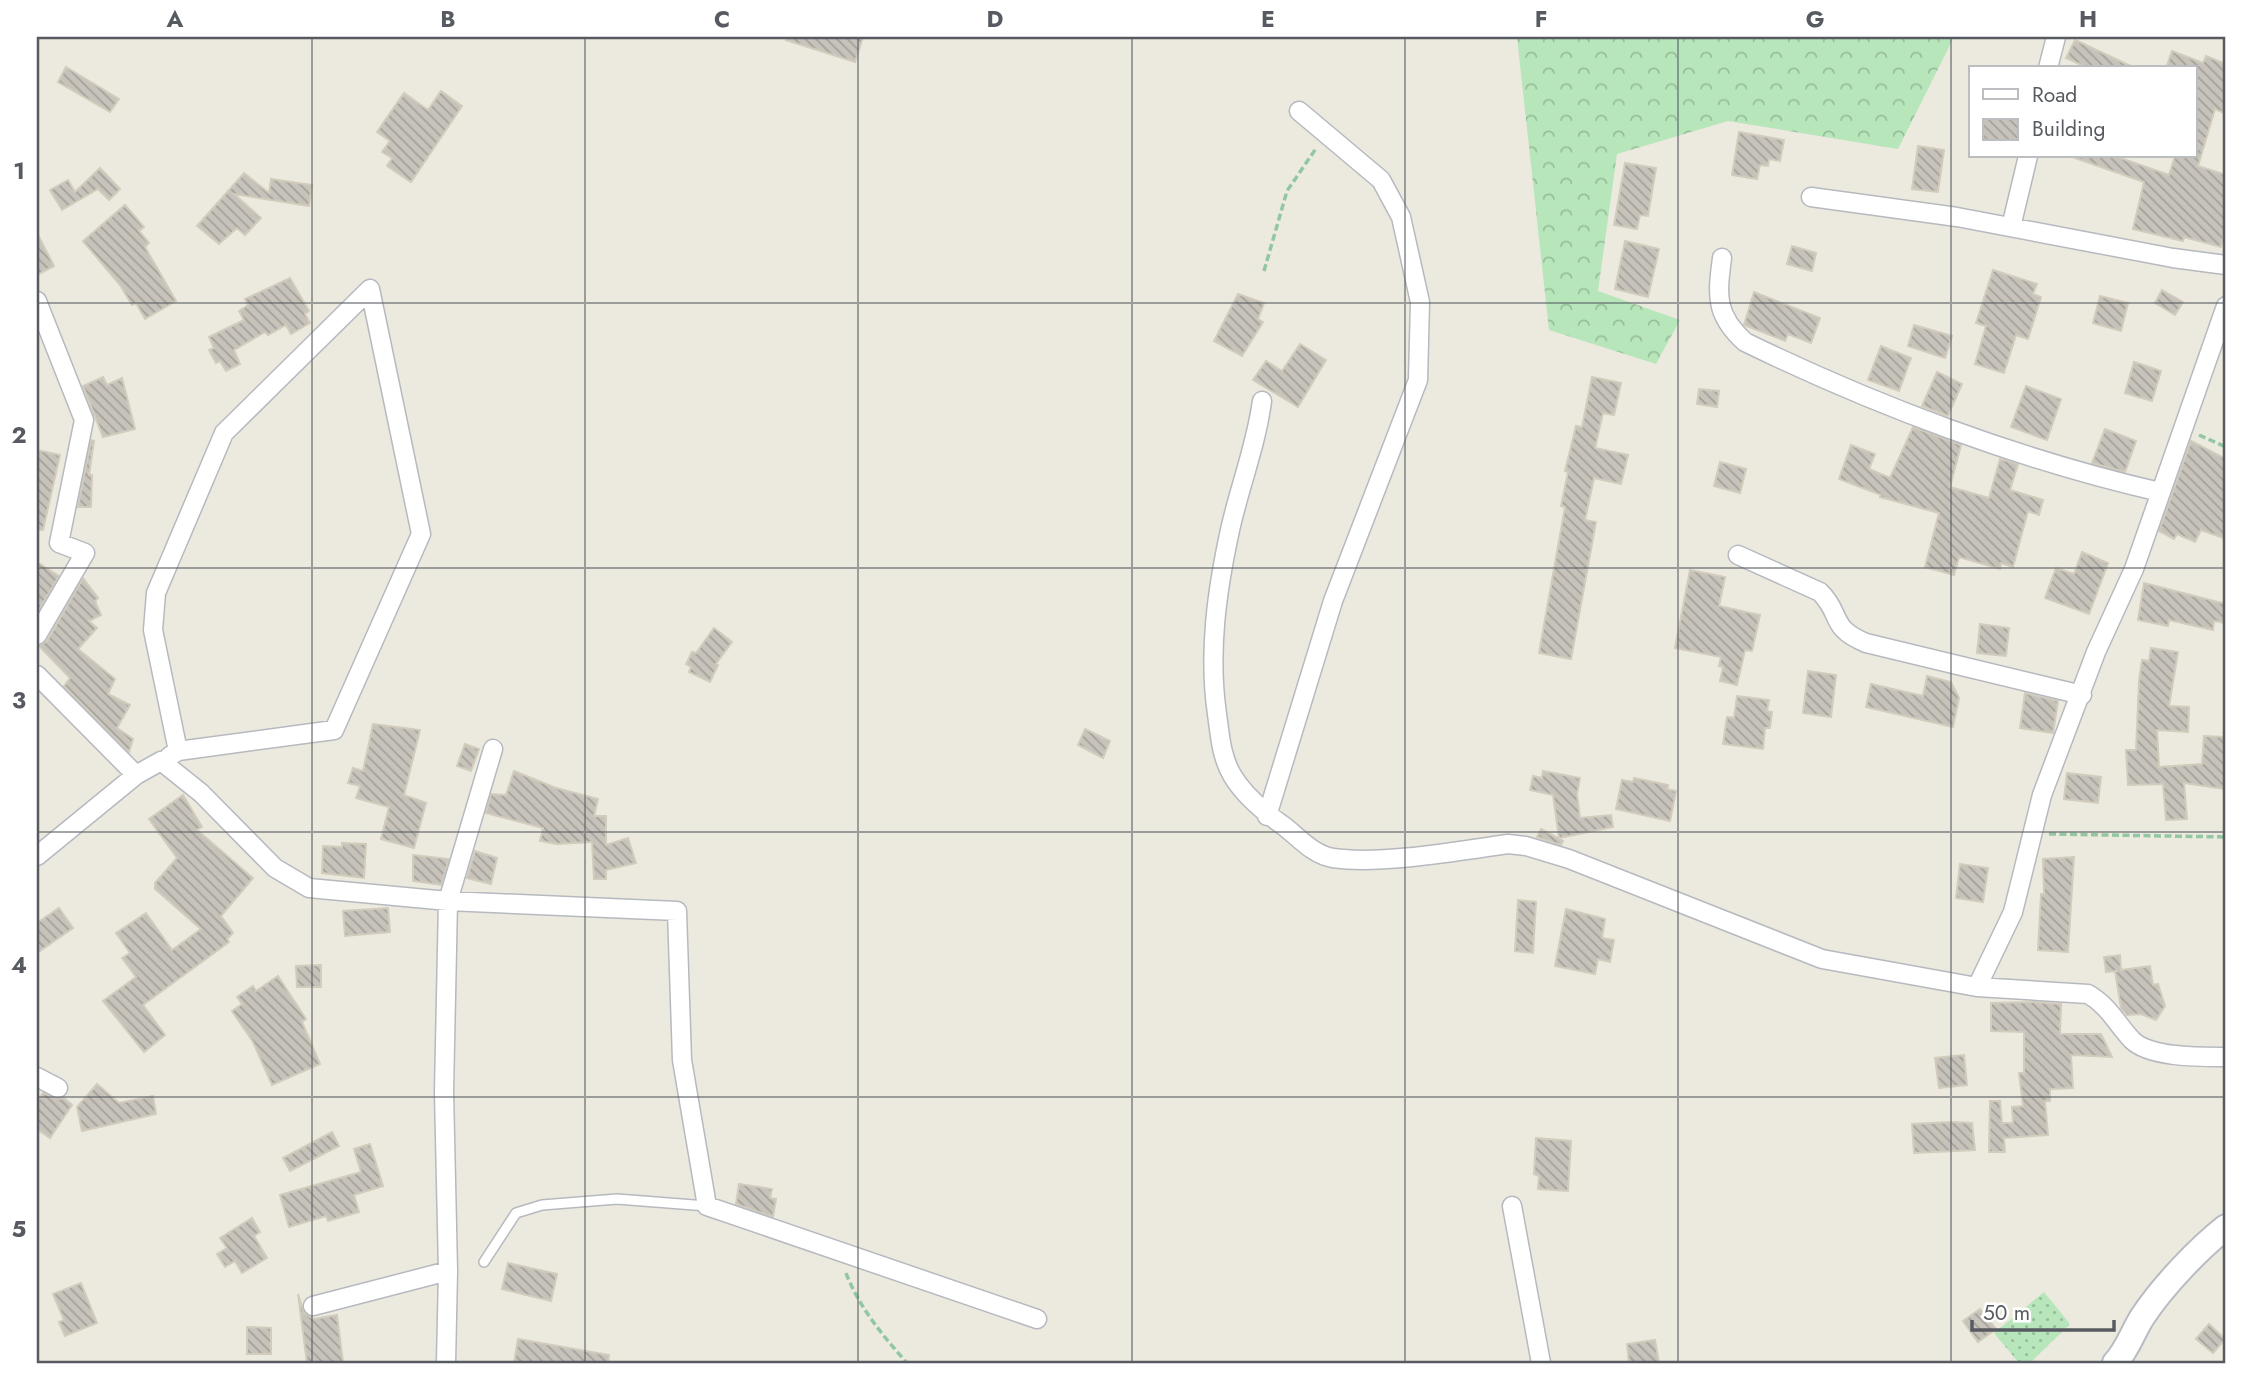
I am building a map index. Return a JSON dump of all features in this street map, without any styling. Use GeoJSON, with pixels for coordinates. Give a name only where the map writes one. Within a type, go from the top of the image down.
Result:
{"type":"FeatureCollection","features":[{"type":"Feature","properties":{"kind":"street"},"geometry":{"type":"LineString","coordinates":[[2049,66],[2056,37]]}},
{"type":"Feature","properties":{"kind":"street"},"geometry":{"type":"LineString","coordinates":[[1267,816],[1333,601],[1418,380],[1420,302],[1401,217],[1381,180],[1298,111]]}},
{"type":"Feature","properties":{"kind":"street"},"geometry":{"type":"LineString","coordinates":[[2011,227],[2028,158]]}},
{"type":"Feature","properties":{"kind":"street"},"geometry":{"type":"LineString","coordinates":[[1811,197],[2011,227],[2173,258],[2226,265]]}},
{"type":"Feature","properties":{"kind":"street"},"geometry":{"type":"LineString","coordinates":[[1723,258],[1720,312],[1727,327],[1745,342],[1901,409],[2091,476],[2160,492]]}},
{"type":"Feature","properties":{"kind":"street"},"geometry":{"type":"LineString","coordinates":[[37,856],[136,775],[178,751],[334,730],[421,534],[370,289],[224,433],[156,593],[153,630],[178,751]]}},
{"type":"Feature","properties":{"kind":"street"},"geometry":{"type":"LineString","coordinates":[[37,301],[84,420],[59,543],[85,553],[37,635]]}},
{"type":"Feature","properties":{"kind":"street"},"geometry":{"type":"LineString","coordinates":[[1977,987],[2013,912],[2042,795],[2096,652],[2134,569],[2226,306]]}},
{"type":"Feature","properties":{"kind":"street"},"geometry":{"type":"LineString","coordinates":[[1262,401],[1256,444],[1231,527],[1219,587],[1212,682],[1223,755],[1233,777],[1267,816],[1304,844],[1330,858],[1366,859],[1508,844],[1526,846],[1569,859],[1746,932],[1822,959],[1977,987],[2088,994],[2104,1003],[2134,1041],[2150,1052],[2194,1057],[2226,1057]]}},
{"type":"Feature","properties":{"kind":"street"},"geometry":{"type":"LineString","coordinates":[[1738,555],[1820,592],[1827,599],[1838,627],[1848,636],[1866,643],[2081,695]]}},
{"type":"Feature","properties":{"kind":"street"},"geometry":{"type":"LineString","coordinates":[[37,676],[136,775]]}},
{"type":"Feature","properties":{"kind":"street"},"geometry":{"type":"LineString","coordinates":[[446,1363],[448,1271],[444,1092],[448,901],[493,749]]}},
{"type":"Feature","properties":{"kind":"street"},"geometry":{"type":"LineString","coordinates":[[161,761],[201,793],[275,868],[309,888],[448,901],[677,911],[682,1060],[707,1206],[1037,1319]]}},
{"type":"Feature","properties":{"kind":"street"},"geometry":{"type":"LineString","coordinates":[[37,1077],[58,1088]]}},
{"type":"Feature","properties":{"kind":"street"},"geometry":{"type":"LineString","coordinates":[[1512,1206],[1541,1363]]}},
{"type":"Feature","properties":{"kind":"street"},"geometry":{"type":"LineString","coordinates":[[2115,1363],[2143,1315],[2208,1241],[2226,1227]]}},
{"type":"Feature","properties":{"kind":"street"},"geometry":{"type":"LineString","coordinates":[[313,1306],[448,1271]]}},
{"type":"Feature","properties":{"kind":"lane"},"geometry":{"type":"LineString","coordinates":[[484,1262],[516,1213],[542,1205],[617,1199],[707,1206]]}},
{"type":"Feature","properties":{"kind":"path"},"geometry":{"type":"LineString","coordinates":[[1264,271],[1287,191],[1326,134]]}},
{"type":"Feature","properties":{"kind":"path"},"geometry":{"type":"LineString","coordinates":[[2182,429],[2226,447]]}},
{"type":"Feature","properties":{"kind":"path"},"geometry":{"type":"LineString","coordinates":[[2033,834],[2226,837]]}},
{"type":"Feature","properties":{"kind":"path"},"geometry":{"type":"LineString","coordinates":[[840,1251],[852,1291],[881,1333],[907,1363]]}},
{"type":"Feature","properties":{"kind":"green space"},"geometry":{"type":"Polygon","coordinates":[[[1517,37],[1954,37],[1898,149],[1728,121],[1617,154],[1598,291],[1680,320],[1656,364],[1549,330],[1517,37]]]}},
{"type":"Feature","properties":{"kind":"green space"},"geometry":{"type":"Polygon","coordinates":[[[2044,1292],[2070,1324],[2030,1363],[2019,1363],[1994,1333],[2044,1292]]]}},
{"type":"Feature","properties":{"kind":"building"},"geometry":{"type":"Polygon","coordinates":[[[787,37],[863,37],[855,62],[786,40],[787,37]]]}},
{"type":"Feature","properties":{"kind":"building"},"geometry":{"type":"Polygon","coordinates":[[[2075,40],[2131,66],[2084,66],[2066,58],[2075,40]]]}},
{"type":"Feature","properties":{"kind":"building"},"geometry":{"type":"Polygon","coordinates":[[[2172,51],[2203,63],[2206,56],[2226,64],[2226,114],[2215,109],[2198,166],[2226,175],[2226,227],[2221,247],[2184,237],[2183,241],[2133,229],[2144,182],[2075,158],[2121,158],[2169,175],[2174,158],[2196,158],[2196,66],[2167,66],[2172,51]]]}},
{"type":"Feature","properties":{"kind":"building"},"geometry":{"type":"Polygon","coordinates":[[[66,67],[119,99],[110,112],[58,82],[66,67]]]}},
{"type":"Feature","properties":{"kind":"building"},"geometry":{"type":"Polygon","coordinates":[[[441,91],[462,106],[411,182],[387,166],[392,158],[382,152],[390,141],[377,132],[404,93],[428,110],[441,91]]]}},
{"type":"Feature","properties":{"kind":"building"},"geometry":{"type":"Polygon","coordinates":[[[1739,132],[1784,140],[1780,161],[1769,159],[1768,166],[1760,165],[1757,179],[1732,175],[1739,132]]]}},
{"type":"Feature","properties":{"kind":"building"},"geometry":{"type":"Polygon","coordinates":[[[1918,146],[1944,150],[1938,192],[1912,189],[1918,146]]]}},
{"type":"Feature","properties":{"kind":"building"},"geometry":{"type":"Polygon","coordinates":[[[1625,163],[1656,168],[1648,216],[1640,215],[1637,229],[1614,225],[1625,163]]]}},
{"type":"Feature","properties":{"kind":"building"},"geometry":{"type":"Polygon","coordinates":[[[100,168],[120,189],[109,200],[98,189],[62,210],[50,190],[68,180],[75,192],[100,168]]]}},
{"type":"Feature","properties":{"kind":"building"},"geometry":{"type":"Polygon","coordinates":[[[244,173],[269,193],[271,179],[312,185],[309,206],[234,194],[261,218],[245,235],[237,228],[219,244],[197,226],[244,173]]]}},
{"type":"Feature","properties":{"kind":"building"},"geometry":{"type":"Polygon","coordinates":[[[125,205],[144,227],[139,231],[149,243],[145,247],[176,301],[145,319],[136,303],[132,305],[120,285],[83,241],[125,205]]]}},
{"type":"Feature","properties":{"kind":"building"},"geometry":{"type":"Polygon","coordinates":[[[37,233],[54,266],[37,275],[37,233]]]}},
{"type":"Feature","properties":{"kind":"building"},"geometry":{"type":"Polygon","coordinates":[[[1625,241],[1659,249],[1648,297],[1615,289],[1625,241]]]}},
{"type":"Feature","properties":{"kind":"building"},"geometry":{"type":"Polygon","coordinates":[[[1792,246],[1816,253],[1812,271],[1787,264],[1792,246]]]}},
{"type":"Feature","properties":{"kind":"building"},"geometry":{"type":"Polygon","coordinates":[[[1993,270],[2037,284],[2033,294],[2041,297],[2028,339],[2016,335],[2004,373],[1975,364],[1986,326],[1976,323],[1993,270]]]}},
{"type":"Feature","properties":{"kind":"building"},"geometry":{"type":"Polygon","coordinates":[[[290,278],[309,311],[305,314],[310,323],[291,334],[286,325],[268,335],[265,332],[234,350],[240,364],[226,371],[220,361],[216,363],[209,350],[214,348],[209,337],[244,320],[239,311],[248,305],[245,299],[290,278]]]}},
{"type":"Feature","properties":{"kind":"building"},"geometry":{"type":"Polygon","coordinates":[[[2162,290],[2183,302],[2175,315],[2155,303],[2162,290]]]}},
{"type":"Feature","properties":{"kind":"building"},"geometry":{"type":"Polygon","coordinates":[[[1754,292],[1820,318],[1811,343],[1788,334],[1785,341],[1744,325],[1754,292]]]}},
{"type":"Feature","properties":{"kind":"building"},"geometry":{"type":"Polygon","coordinates":[[[1238,294],[1264,303],[1258,319],[1263,322],[1242,356],[1214,341],[1238,294]]]}},
{"type":"Feature","properties":{"kind":"building"},"geometry":{"type":"Polygon","coordinates":[[[2100,296],[2128,303],[2121,331],[2093,323],[2100,296]]]}},
{"type":"Feature","properties":{"kind":"building"},"geometry":{"type":"Polygon","coordinates":[[[1914,325],[1952,336],[1945,358],[1908,346],[1914,325]]]}},
{"type":"Feature","properties":{"kind":"building"},"geometry":{"type":"Polygon","coordinates":[[[1300,344],[1326,360],[1298,407],[1253,380],[1266,361],[1282,371],[1300,344]]]}},
{"type":"Feature","properties":{"kind":"building"},"geometry":{"type":"Polygon","coordinates":[[[1881,346],[1911,358],[1899,391],[1868,380],[1881,346]]]}},
{"type":"Feature","properties":{"kind":"building"},"geometry":{"type":"Polygon","coordinates":[[[2134,362],[2161,371],[2152,401],[2125,393],[2134,362]]]}},
{"type":"Feature","properties":{"kind":"building"},"geometry":{"type":"Polygon","coordinates":[[[1937,372],[1962,384],[1948,416],[1922,406],[1937,372]]]}},
{"type":"Feature","properties":{"kind":"building"},"geometry":{"type":"Polygon","coordinates":[[[103,377],[107,385],[122,378],[135,429],[103,437],[83,386],[103,377]]]}},
{"type":"Feature","properties":{"kind":"building"},"geometry":{"type":"Polygon","coordinates":[[[1592,377],[1621,383],[1614,415],[1603,413],[1595,448],[1628,455],[1621,484],[1594,478],[1585,520],[1596,522],[1571,659],[1539,653],[1565,507],[1561,506],[1568,472],[1565,471],[1576,426],[1582,427],[1592,377]]]}},
{"type":"Feature","properties":{"kind":"building"},"geometry":{"type":"Polygon","coordinates":[[[2026,386],[2061,399],[2047,440],[2011,427],[2026,386]]]}},
{"type":"Feature","properties":{"kind":"building"},"geometry":{"type":"Polygon","coordinates":[[[1699,389],[1719,391],[1717,407],[1697,404],[1699,389]]]}},
{"type":"Feature","properties":{"kind":"building"},"geometry":{"type":"Polygon","coordinates":[[[1913,427],[1961,445],[1950,487],[1989,498],[2000,459],[2018,464],[2010,490],[2043,500],[2039,515],[2028,511],[2013,567],[2001,563],[2000,569],[1959,557],[1954,575],[1925,567],[1939,513],[1880,497],[1881,495],[1839,479],[1851,445],[1875,454],[1869,469],[1890,478],[1913,427]]]}},
{"type":"Feature","properties":{"kind":"building"},"geometry":{"type":"Polygon","coordinates":[[[2105,429],[2136,441],[2125,472],[2092,463],[2105,429]]]}},
{"type":"Feature","properties":{"kind":"building"},"geometry":{"type":"Polygon","coordinates":[[[91,440],[94,441],[89,475],[92,475],[91,507],[78,507],[91,440]]]}},
{"type":"Feature","properties":{"kind":"building"},"geometry":{"type":"Polygon","coordinates":[[[2191,441],[2226,459],[2226,539],[2201,530],[2195,542],[2177,534],[2174,539],[2159,531],[2191,441]]]}},
{"type":"Feature","properties":{"kind":"building"},"geometry":{"type":"Polygon","coordinates":[[[37,450],[60,455],[43,530],[37,530],[37,450]]]}},
{"type":"Feature","properties":{"kind":"building"},"geometry":{"type":"Polygon","coordinates":[[[1720,462],[1746,469],[1740,493],[1714,486],[1720,462]]]}},
{"type":"Feature","properties":{"kind":"building"},"geometry":{"type":"Polygon","coordinates":[[[2082,552],[2108,563],[2089,614],[2045,598],[2056,568],[2074,574],[2082,552]]]}},
{"type":"Feature","properties":{"kind":"building"},"geometry":{"type":"Polygon","coordinates":[[[37,562],[59,576],[37,613],[37,562]]]}},
{"type":"Feature","properties":{"kind":"building"},"geometry":{"type":"Polygon","coordinates":[[[1690,570],[1725,577],[1719,606],[1760,615],[1752,651],[1745,650],[1737,685],[1720,681],[1723,667],[1719,666],[1721,657],[1675,648],[1690,570]]]}},
{"type":"Feature","properties":{"kind":"building"},"geometry":{"type":"Polygon","coordinates":[[[83,578],[98,598],[95,601],[101,615],[89,621],[97,628],[78,649],[115,679],[108,694],[130,705],[117,728],[133,739],[129,752],[64,686],[70,678],[39,646],[47,641],[83,578]]]}},
{"type":"Feature","properties":{"kind":"building"},"geometry":{"type":"Polygon","coordinates":[[[2144,583],[2226,604],[2226,623],[2214,621],[2213,630],[2169,620],[2168,626],[2138,620],[2144,583]]]}},
{"type":"Feature","properties":{"kind":"building"},"geometry":{"type":"Polygon","coordinates":[[[1980,624],[2009,628],[2006,656],[1977,653],[1980,624]]]}},
{"type":"Feature","properties":{"kind":"building"},"geometry":{"type":"Polygon","coordinates":[[[714,628],[732,642],[716,664],[718,665],[710,682],[689,672],[691,667],[686,664],[692,652],[696,653],[714,628]]]}},
{"type":"Feature","properties":{"kind":"building"},"geometry":{"type":"Polygon","coordinates":[[[2151,648],[2178,652],[2169,706],[2189,707],[2188,732],[2157,730],[2159,767],[2202,764],[2204,736],[2226,737],[2226,787],[2224,789],[2184,783],[2187,819],[2166,820],[2163,784],[2128,785],[2126,750],[2136,750],[2142,660],[2149,661],[2151,648]]]}},
{"type":"Feature","properties":{"kind":"building"},"geometry":{"type":"Polygon","coordinates":[[[1808,671],[1836,675],[1831,717],[1803,713],[1808,671]]]}},
{"type":"Feature","properties":{"kind":"building"},"geometry":{"type":"Polygon","coordinates":[[[1927,676],[1951,682],[1959,698],[1953,727],[1866,707],[1871,684],[1923,696],[1927,676]]]}},
{"type":"Feature","properties":{"kind":"building"},"geometry":{"type":"Polygon","coordinates":[[[2025,693],[2058,701],[2053,733],[2020,728],[2025,693]]]}},
{"type":"Feature","properties":{"kind":"building"},"geometry":{"type":"Polygon","coordinates":[[[1737,696],[1769,700],[1767,711],[1772,712],[1770,728],[1765,728],[1763,749],[1723,744],[1727,717],[1734,718],[1737,696]]]}},
{"type":"Feature","properties":{"kind":"building"},"geometry":{"type":"Polygon","coordinates":[[[373,724],[420,730],[404,795],[426,803],[414,848],[381,839],[389,807],[356,798],[360,786],[348,783],[353,768],[363,771],[373,724]]]}},
{"type":"Feature","properties":{"kind":"building"},"geometry":{"type":"Polygon","coordinates":[[[1085,729],[1110,741],[1103,758],[1078,745],[1085,729]]]}},
{"type":"Feature","properties":{"kind":"building"},"geometry":{"type":"Polygon","coordinates":[[[465,744],[479,749],[471,771],[457,766],[465,744]]]}},
{"type":"Feature","properties":{"kind":"building"},"geometry":{"type":"Polygon","coordinates":[[[514,771],[556,788],[598,799],[594,816],[606,816],[606,845],[628,838],[636,863],[606,870],[606,879],[594,879],[592,842],[557,844],[540,841],[543,828],[486,813],[491,794],[506,795],[514,771]]]}},
{"type":"Feature","properties":{"kind":"building"},"geometry":{"type":"Polygon","coordinates":[[[1543,771],[1580,778],[1577,794],[1580,818],[1611,815],[1613,827],[1559,838],[1553,795],[1530,790],[1533,776],[1542,778],[1543,771]]]}},
{"type":"Feature","properties":{"kind":"building"},"geometry":{"type":"Polygon","coordinates":[[[2067,773],[2101,777],[2098,803],[2064,799],[2067,773]]]}},
{"type":"Feature","properties":{"kind":"building"},"geometry":{"type":"Polygon","coordinates":[[[1634,778],[1668,785],[1667,789],[1676,791],[1670,821],[1616,809],[1622,780],[1633,782],[1634,778]]]}},
{"type":"Feature","properties":{"kind":"building"},"geometry":{"type":"Polygon","coordinates":[[[183,795],[202,827],[197,830],[253,878],[221,916],[233,933],[227,939],[229,942],[143,1005],[165,1035],[144,1052],[103,1001],[136,977],[122,958],[130,953],[116,933],[146,913],[172,950],[201,929],[155,889],[155,883],[177,858],[149,819],[183,795]]]}},
{"type":"Feature","properties":{"kind":"building"},"geometry":{"type":"Polygon","coordinates":[[[1541,829],[1563,841],[1561,845],[1537,837],[1541,829]]]}},
{"type":"Feature","properties":{"kind":"building"},"geometry":{"type":"Polygon","coordinates":[[[342,843],[366,844],[364,878],[322,873],[323,846],[342,847],[342,843]]]}},
{"type":"Feature","properties":{"kind":"building"},"geometry":{"type":"Polygon","coordinates":[[[475,851],[497,858],[491,884],[467,878],[475,851]]]}},
{"type":"Feature","properties":{"kind":"building"},"geometry":{"type":"Polygon","coordinates":[[[413,855],[449,859],[441,885],[413,881],[413,855]]]}},
{"type":"Feature","properties":{"kind":"building"},"geometry":{"type":"Polygon","coordinates":[[[2074,857],[2068,952],[2038,950],[2041,894],[2044,894],[2043,859],[2074,857]]]}},
{"type":"Feature","properties":{"kind":"building"},"geometry":{"type":"Polygon","coordinates":[[[1960,864],[1988,868],[1983,902],[1956,898],[1960,864]]]}},
{"type":"Feature","properties":{"kind":"building"},"geometry":{"type":"Polygon","coordinates":[[[1518,900],[1536,902],[1533,953],[1515,951],[1518,900]]]}},
{"type":"Feature","properties":{"kind":"building"},"geometry":{"type":"Polygon","coordinates":[[[59,908],[73,928],[37,953],[37,923],[59,908]]]}},
{"type":"Feature","properties":{"kind":"building"},"geometry":{"type":"Polygon","coordinates":[[[388,908],[390,932],[345,936],[343,911],[388,908]]]}},
{"type":"Feature","properties":{"kind":"building"},"geometry":{"type":"Polygon","coordinates":[[[1566,909],[1605,919],[1602,938],[1614,940],[1610,962],[1598,959],[1595,974],[1555,966],[1566,909]]]}},
{"type":"Feature","properties":{"kind":"building"},"geometry":{"type":"Polygon","coordinates":[[[2120,955],[2121,970],[2150,966],[2153,985],[2158,984],[2165,1006],[2156,1020],[2141,1014],[2127,1015],[2121,1008],[2115,971],[2106,972],[2104,957],[2120,955]]]}},
{"type":"Feature","properties":{"kind":"building"},"geometry":{"type":"Polygon","coordinates":[[[321,965],[321,987],[297,987],[296,966],[321,965]]]}},
{"type":"Feature","properties":{"kind":"building"},"geometry":{"type":"Polygon","coordinates":[[[278,976],[306,1019],[302,1022],[320,1064],[272,1085],[253,1042],[232,1011],[242,1004],[237,997],[253,986],[256,991],[278,976]]]}},
{"type":"Feature","properties":{"kind":"building"},"geometry":{"type":"Polygon","coordinates":[[[1991,1003],[2061,1004],[2060,1034],[2101,1034],[2112,1057],[2071,1055],[2073,1088],[2050,1089],[2050,1101],[2045,1101],[2048,1135],[2004,1138],[2005,1152],[1989,1152],[1990,1101],[2000,1101],[2002,1123],[2013,1123],[2012,1107],[2023,1106],[2019,1073],[2024,1073],[2024,1032],[1991,1031],[1991,1003]]]}},
{"type":"Feature","properties":{"kind":"building"},"geometry":{"type":"Polygon","coordinates":[[[1964,1055],[1967,1085],[1939,1088],[1935,1058],[1964,1055]]]}},
{"type":"Feature","properties":{"kind":"building"},"geometry":{"type":"Polygon","coordinates":[[[97,1084],[119,1103],[153,1096],[156,1114],[82,1131],[77,1107],[97,1084]]]}},
{"type":"Feature","properties":{"kind":"building"},"geometry":{"type":"Polygon","coordinates":[[[43,1093],[58,1099],[64,1098],[72,1105],[50,1138],[37,1129],[37,1102],[43,1093]]]}},
{"type":"Feature","properties":{"kind":"building"},"geometry":{"type":"Polygon","coordinates":[[[1972,1123],[1975,1150],[1914,1153],[1912,1124],[1972,1123]]]}},
{"type":"Feature","properties":{"kind":"building"},"geometry":{"type":"Polygon","coordinates":[[[332,1132],[339,1146],[290,1171],[283,1158],[332,1132]]]}},
{"type":"Feature","properties":{"kind":"building"},"geometry":{"type":"Polygon","coordinates":[[[1536,1138],[1571,1141],[1568,1191],[1538,1189],[1539,1176],[1534,1174],[1536,1138]]]}},
{"type":"Feature","properties":{"kind":"building"},"geometry":{"type":"Polygon","coordinates":[[[370,1144],[383,1186],[354,1195],[359,1212],[328,1221],[326,1216],[289,1227],[280,1195],[361,1172],[354,1149],[370,1144]]]}},
{"type":"Feature","properties":{"kind":"building"},"geometry":{"type":"Polygon","coordinates":[[[739,1184],[772,1189],[770,1198],[776,1199],[773,1217],[736,1204],[739,1184]]]}},
{"type":"Feature","properties":{"kind":"building"},"geometry":{"type":"Polygon","coordinates":[[[252,1218],[260,1232],[254,1236],[267,1258],[242,1273],[235,1261],[225,1267],[217,1254],[227,1248],[220,1238],[252,1218]]]}},
{"type":"Feature","properties":{"kind":"building"},"geometry":{"type":"Polygon","coordinates":[[[508,1263],[557,1274],[551,1301],[502,1289],[508,1263]]]}},
{"type":"Feature","properties":{"kind":"building"},"geometry":{"type":"Polygon","coordinates":[[[81,1283],[97,1323],[65,1336],[59,1322],[64,1320],[53,1294],[81,1283]]]}},
{"type":"Feature","properties":{"kind":"building"},"geometry":{"type":"Polygon","coordinates":[[[298,1294],[304,1313],[314,1319],[337,1315],[343,1362],[307,1363],[298,1294]]]}},
{"type":"Feature","properties":{"kind":"building"},"geometry":{"type":"Polygon","coordinates":[[[1980,1309],[1996,1329],[1978,1342],[1963,1321],[1980,1309]]]}},
{"type":"Feature","properties":{"kind":"building"},"geometry":{"type":"Polygon","coordinates":[[[2209,1324],[2225,1339],[2213,1353],[2196,1339],[2209,1324]]]}},
{"type":"Feature","properties":{"kind":"building"},"geometry":{"type":"Polygon","coordinates":[[[247,1327],[271,1328],[271,1354],[247,1354],[247,1327]]]}},
{"type":"Feature","properties":{"kind":"building"},"geometry":{"type":"Polygon","coordinates":[[[518,1339],[609,1355],[608,1363],[514,1363],[518,1339]]]}},
{"type":"Feature","properties":{"kind":"building"},"geometry":{"type":"Polygon","coordinates":[[[1655,1340],[1659,1363],[1629,1363],[1627,1344],[1655,1340]]]}}]}
